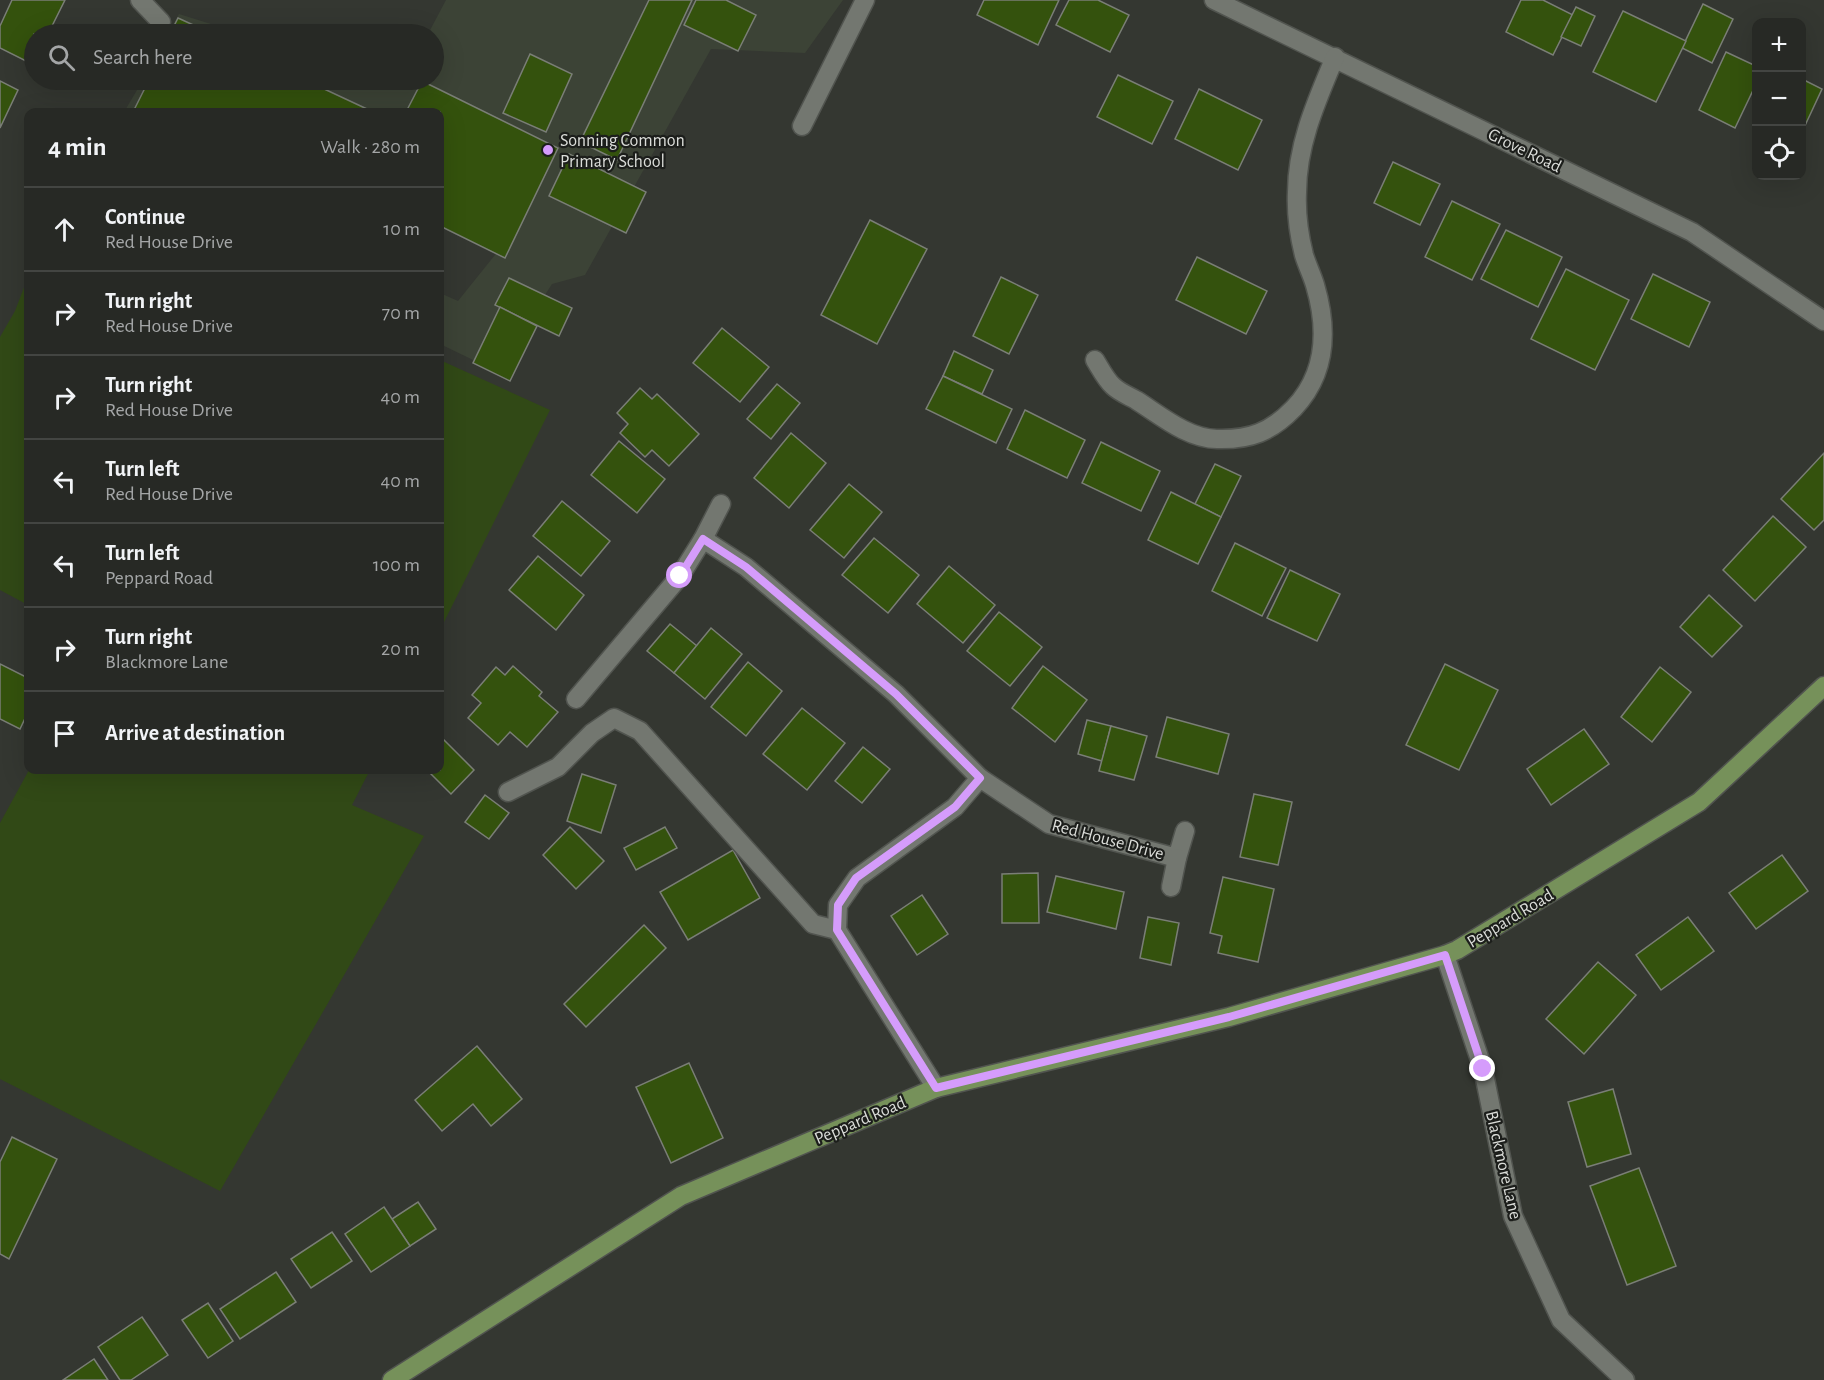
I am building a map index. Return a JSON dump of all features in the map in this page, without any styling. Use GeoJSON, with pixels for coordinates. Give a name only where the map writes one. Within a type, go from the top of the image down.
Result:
{"type":"FeatureCollection","features":[{"type":"Feature","properties":{"kind":"main road","name":"Peppard Road"},"geometry":{"type":"LineString","coordinates":[[392,1380],[681,1196],[936,1088],[1229,1017],[1457,950],[1699,802],[1824,686]]}},
{"type":"Feature","properties":{"kind":"street"},"geometry":{"type":"LineString","coordinates":[[140,0],[160,22]]}},
{"type":"Feature","properties":{"kind":"street"},"geometry":{"type":"LineString","coordinates":[[802,126],[865,0]]}},
{"type":"Feature","properties":{"kind":"street","name":"Grove Road"},"geometry":{"type":"LineString","coordinates":[[1214,0],[1692,232],[1824,321]]}},
{"type":"Feature","properties":{"kind":"street"},"geometry":{"type":"LineString","coordinates":[[1095,360],[1113,386],[1187,432],[1212,439],[1237,440],[1260,433],[1281,421],[1297,405],[1311,386],[1319,366],[1323,316],[1298,227],[1296,191],[1301,153],[1312,111],[1335,57]]}},
{"type":"Feature","properties":{"kind":"street"},"geometry":{"type":"LineString","coordinates":[[576,699],[680,576],[721,504]]}},
{"type":"Feature","properties":{"kind":"street","name":"Red House Drive"},"geometry":{"type":"LineString","coordinates":[[703,539],[746,567],[896,694],[980,778],[1049,824],[1177,858]]}},
{"type":"Feature","properties":{"kind":"street"},"geometry":{"type":"LineString","coordinates":[[508,792],[558,767],[592,733],[614,718],[640,731],[813,924],[837,930]]}},
{"type":"Feature","properties":{"kind":"street"},"geometry":{"type":"LineString","coordinates":[[936,1088],[837,930],[838,905],[856,878],[955,807],[980,778]]}},
{"type":"Feature","properties":{"kind":"street","name":"Red House Drive"},"geometry":{"type":"LineString","coordinates":[[1172,887],[1185,831]]}},
{"type":"Feature","properties":{"kind":"street","name":"Blackmore Lane"},"geometry":{"type":"LineString","coordinates":[[1445,955],[1483,1069],[1513,1216],[1561,1320],[1625,1380]]}},
{"type":"Feature","properties":{"kind":"shaded area","name":"Sonning Common Primary School"},"geometry":{"type":"Polygon","coordinates":[[[446,0],[843,0],[805,53],[711,49],[585,275],[552,284],[496,371],[444,346],[444,295],[458,301],[507,240],[444,209],[444,108],[126,108],[137,90],[444,90],[444,24],[433,24],[446,0]]]}},
{"type":"Feature","properties":{"kind":"shaded area"},"geometry":{"type":"Polygon","coordinates":[[[179,14],[211,24],[174,24],[179,14]]]}},
{"type":"Feature","properties":{"kind":"green space"},"geometry":{"type":"Polygon","coordinates":[[[24,287],[24,603],[0,590],[0,337],[15,311],[24,287]]]}},
{"type":"Feature","properties":{"kind":"green space"},"geometry":{"type":"Polygon","coordinates":[[[444,362],[550,410],[444,622],[444,362]]]}},
{"type":"Feature","properties":{"kind":"green space"},"geometry":{"type":"Polygon","coordinates":[[[27,774],[368,774],[352,805],[424,836],[220,1191],[0,1079],[0,823],[27,774]]]}},
{"type":"Feature","properties":{"kind":"building"},"geometry":{"type":"Polygon","coordinates":[[[12,0],[65,0],[53,24],[24,24],[24,60],[0,48],[0,26],[12,0]]]}},
{"type":"Feature","properties":{"kind":"building"},"geometry":{"type":"Polygon","coordinates":[[[649,0],[692,0],[617,160],[580,142],[649,0]]]}},
{"type":"Feature","properties":{"kind":"building"},"geometry":{"type":"Polygon","coordinates":[[[696,0],[726,0],[756,15],[738,51],[684,25],[696,0]]]}},
{"type":"Feature","properties":{"kind":"building"},"geometry":{"type":"Polygon","coordinates":[[[984,0],[1059,0],[1038,45],[977,15],[984,0]]]}},
{"type":"Feature","properties":{"kind":"building"},"geometry":{"type":"Polygon","coordinates":[[[1069,0],[1098,0],[1129,15],[1110,52],[1056,25],[1069,0]]]}},
{"type":"Feature","properties":{"kind":"building"},"geometry":{"type":"Polygon","coordinates":[[[1521,0],[1543,0],[1573,15],[1553,55],[1506,32],[1521,0]]]}},
{"type":"Feature","properties":{"kind":"building"},"geometry":{"type":"Polygon","coordinates":[[[1703,4],[1733,19],[1712,63],[1682,48],[1703,4]]]}},
{"type":"Feature","properties":{"kind":"building"},"geometry":{"type":"Polygon","coordinates":[[[1576,7],[1595,16],[1581,46],[1561,37],[1576,7]]]}},
{"type":"Feature","properties":{"kind":"building"},"geometry":{"type":"Polygon","coordinates":[[[1623,11],[1686,41],[1656,102],[1593,72],[1623,11]]]}},
{"type":"Feature","properties":{"kind":"building"},"geometry":{"type":"Polygon","coordinates":[[[178,18],[191,24],[175,24],[178,18]]]}},
{"type":"Feature","properties":{"kind":"building"},"geometry":{"type":"Polygon","coordinates":[[[1726,52],[1752,64],[1752,92],[1735,128],[1699,110],[1726,52]]]}},
{"type":"Feature","properties":{"kind":"building"},"geometry":{"type":"Polygon","coordinates":[[[530,54],[572,74],[546,132],[503,113],[530,54]]]}},
{"type":"Feature","properties":{"kind":"building"},"geometry":{"type":"Polygon","coordinates":[[[1118,75],[1173,101],[1152,144],[1097,117],[1118,75]]]}},
{"type":"Feature","properties":{"kind":"building"},"geometry":{"type":"Polygon","coordinates":[[[0,81],[18,90],[0,128],[0,81]]]}},
{"type":"Feature","properties":{"kind":"building"},"geometry":{"type":"Polygon","coordinates":[[[1806,81],[1822,89],[1806,123],[1806,81]]]}},
{"type":"Feature","properties":{"kind":"building"},"geometry":{"type":"Polygon","coordinates":[[[1199,89],[1262,120],[1238,170],[1175,139],[1199,89]]]}},
{"type":"Feature","properties":{"kind":"building"},"geometry":{"type":"Polygon","coordinates":[[[144,90],[326,90],[365,108],[135,108],[144,90]]]}},
{"type":"Feature","properties":{"kind":"building"},"geometry":{"type":"Polygon","coordinates":[[[417,90],[440,90],[558,148],[505,258],[444,228],[444,108],[408,108],[417,90]]]}},
{"type":"Feature","properties":{"kind":"building"},"geometry":{"type":"Polygon","coordinates":[[[569,154],[646,192],[626,233],[549,196],[569,154]]]}},
{"type":"Feature","properties":{"kind":"building"},"geometry":{"type":"Polygon","coordinates":[[[1393,162],[1440,184],[1420,225],[1374,203],[1393,162]]]}},
{"type":"Feature","properties":{"kind":"building"},"geometry":{"type":"Polygon","coordinates":[[[1452,201],[1500,224],[1472,280],[1425,257],[1452,201]]]}},
{"type":"Feature","properties":{"kind":"building"},"geometry":{"type":"Polygon","coordinates":[[[870,220],[927,249],[877,344],[821,315],[870,220]]]}},
{"type":"Feature","properties":{"kind":"building"},"geometry":{"type":"Polygon","coordinates":[[[1506,230],[1562,257],[1538,307],[1481,279],[1506,230]]]}},
{"type":"Feature","properties":{"kind":"building"},"geometry":{"type":"Polygon","coordinates":[[[1197,257],[1267,291],[1246,334],[1176,300],[1197,257]]]}},
{"type":"Feature","properties":{"kind":"building"},"geometry":{"type":"Polygon","coordinates":[[[1566,269],[1629,300],[1595,370],[1531,339],[1566,269]]]}},
{"type":"Feature","properties":{"kind":"building"},"geometry":{"type":"Polygon","coordinates":[[[1653,274],[1710,302],[1689,347],[1631,319],[1653,274]]]}},
{"type":"Feature","properties":{"kind":"building"},"geometry":{"type":"Polygon","coordinates":[[[1001,277],[1038,295],[1009,354],[973,336],[1001,277]]]}},
{"type":"Feature","properties":{"kind":"building"},"geometry":{"type":"Polygon","coordinates":[[[509,278],[572,308],[559,336],[495,305],[509,278]]]}},
{"type":"Feature","properties":{"kind":"building"},"geometry":{"type":"Polygon","coordinates":[[[500,307],[537,326],[510,381],[473,363],[500,307]]]}},
{"type":"Feature","properties":{"kind":"building"},"geometry":{"type":"Polygon","coordinates":[[[722,328],[769,367],[740,402],[693,363],[722,328]]]}},
{"type":"Feature","properties":{"kind":"building"},"geometry":{"type":"Polygon","coordinates":[[[954,351],[993,370],[982,394],[943,376],[954,351]]]}},
{"type":"Feature","properties":{"kind":"building"},"geometry":{"type":"Polygon","coordinates":[[[943,376],[1012,409],[996,443],[926,409],[943,376]]]}},
{"type":"Feature","properties":{"kind":"building"},"geometry":{"type":"Polygon","coordinates":[[[777,384],[800,403],[771,439],[747,419],[777,384]]]}},
{"type":"Feature","properties":{"kind":"building"},"geometry":{"type":"Polygon","coordinates":[[[640,388],[652,399],[657,394],[699,434],[669,466],[652,450],[645,457],[620,433],[628,424],[617,413],[640,388]]]}},
{"type":"Feature","properties":{"kind":"building"},"geometry":{"type":"Polygon","coordinates":[[[1025,410],[1085,440],[1067,478],[1007,449],[1025,410]]]}},
{"type":"Feature","properties":{"kind":"building"},"geometry":{"type":"Polygon","coordinates":[[[791,433],[826,463],[789,508],[754,478],[791,433]]]}},
{"type":"Feature","properties":{"kind":"building"},"geometry":{"type":"Polygon","coordinates":[[[619,441],[665,479],[637,513],[591,475],[619,441]]]}},
{"type":"Feature","properties":{"kind":"building"},"geometry":{"type":"Polygon","coordinates":[[[1101,442],[1160,471],[1141,511],[1082,483],[1101,442]]]}},
{"type":"Feature","properties":{"kind":"building"},"geometry":{"type":"Polygon","coordinates":[[[1824,453],[1824,520],[1814,530],[1781,499],[1824,453]]]}},
{"type":"Feature","properties":{"kind":"building"},"geometry":{"type":"Polygon","coordinates":[[[1215,464],[1241,476],[1221,517],[1195,504],[1215,464]]]}},
{"type":"Feature","properties":{"kind":"building"},"geometry":{"type":"Polygon","coordinates":[[[849,484],[882,512],[844,558],[810,530],[849,484]]]}},
{"type":"Feature","properties":{"kind":"building"},"geometry":{"type":"Polygon","coordinates":[[[1171,492],[1221,517],[1198,564],[1148,540],[1171,492]]]}},
{"type":"Feature","properties":{"kind":"building"},"geometry":{"type":"Polygon","coordinates":[[[562,501],[610,541],[581,576],[533,536],[562,501]]]}},
{"type":"Feature","properties":{"kind":"building"},"geometry":{"type":"Polygon","coordinates":[[[1773,516],[1806,547],[1755,601],[1723,570],[1773,516]]]}},
{"type":"Feature","properties":{"kind":"building"},"geometry":{"type":"Polygon","coordinates":[[[874,538],[919,575],[888,613],[842,575],[874,538]]]}},
{"type":"Feature","properties":{"kind":"building"},"geometry":{"type":"Polygon","coordinates":[[[1235,543],[1286,568],[1262,616],[1212,591],[1235,543]]]}},
{"type":"Feature","properties":{"kind":"building"},"geometry":{"type":"Polygon","coordinates":[[[538,556],[584,595],[556,630],[509,590],[538,556]]]}},
{"type":"Feature","properties":{"kind":"building"},"geometry":{"type":"Polygon","coordinates":[[[949,566],[995,605],[963,643],[917,604],[949,566]]]}},
{"type":"Feature","properties":{"kind":"building"},"geometry":{"type":"Polygon","coordinates":[[[1290,570],[1340,594],[1317,641],[1267,618],[1290,570]]]}},
{"type":"Feature","properties":{"kind":"building"},"geometry":{"type":"Polygon","coordinates":[[[1709,595],[1742,626],[1712,657],[1680,627],[1709,595]]]}},
{"type":"Feature","properties":{"kind":"building"},"geometry":{"type":"Polygon","coordinates":[[[999,612],[1042,647],[1010,686],[967,651],[999,612]]]}},
{"type":"Feature","properties":{"kind":"building"},"geometry":{"type":"Polygon","coordinates":[[[670,624],[697,646],[674,673],[647,651],[670,624]]]}},
{"type":"Feature","properties":{"kind":"building"},"geometry":{"type":"Polygon","coordinates":[[[711,628],[742,654],[705,699],[674,673],[711,628]]]}},
{"type":"Feature","properties":{"kind":"building"},"geometry":{"type":"Polygon","coordinates":[[[748,662],[782,691],[746,736],[711,707],[748,662]]]}},
{"type":"Feature","properties":{"kind":"building"},"geometry":{"type":"Polygon","coordinates":[[[0,664],[24,676],[24,720],[20,729],[0,719],[0,664]]]}},
{"type":"Feature","properties":{"kind":"building"},"geometry":{"type":"Polygon","coordinates":[[[1445,664],[1498,690],[1459,770],[1406,745],[1445,664]]]}},
{"type":"Feature","properties":{"kind":"building"},"geometry":{"type":"Polygon","coordinates":[[[513,666],[542,692],[539,696],[558,712],[527,747],[510,732],[498,745],[468,718],[481,703],[472,695],[496,667],[505,675],[513,666]]]}},
{"type":"Feature","properties":{"kind":"building"},"geometry":{"type":"Polygon","coordinates":[[[1043,666],[1087,700],[1055,742],[1012,708],[1043,666]]]}},
{"type":"Feature","properties":{"kind":"building"},"geometry":{"type":"Polygon","coordinates":[[[1660,667],[1691,692],[1652,742],[1621,717],[1660,667]]]}},
{"type":"Feature","properties":{"kind":"building"},"geometry":{"type":"Polygon","coordinates":[[[802,708],[845,743],[807,790],[763,754],[802,708]]]}},
{"type":"Feature","properties":{"kind":"building"},"geometry":{"type":"Polygon","coordinates":[[[1167,717],[1229,734],[1218,774],[1156,757],[1167,717]]]}},
{"type":"Feature","properties":{"kind":"building"},"geometry":{"type":"Polygon","coordinates":[[[1087,720],[1111,726],[1102,761],[1078,754],[1087,720]]]}},
{"type":"Feature","properties":{"kind":"building"},"geometry":{"type":"Polygon","coordinates":[[[1111,726],[1147,736],[1134,780],[1099,771],[1111,726]]]}},
{"type":"Feature","properties":{"kind":"building"},"geometry":{"type":"Polygon","coordinates":[[[1584,729],[1609,764],[1551,805],[1527,769],[1584,729]]]}},
{"type":"Feature","properties":{"kind":"building"},"geometry":{"type":"Polygon","coordinates":[[[444,740],[474,770],[451,794],[431,774],[444,774],[444,740]]]}},
{"type":"Feature","properties":{"kind":"building"},"geometry":{"type":"Polygon","coordinates":[[[863,747],[890,769],[862,803],[835,781],[863,747]]]}},
{"type":"Feature","properties":{"kind":"building"},"geometry":{"type":"Polygon","coordinates":[[[582,774],[616,785],[601,833],[567,821],[582,774]]]}},
{"type":"Feature","properties":{"kind":"building"},"geometry":{"type":"Polygon","coordinates":[[[1254,794],[1292,802],[1278,865],[1240,857],[1254,794]]]}},
{"type":"Feature","properties":{"kind":"building"},"geometry":{"type":"Polygon","coordinates":[[[485,795],[509,813],[489,839],[465,822],[485,795]]]}},
{"type":"Feature","properties":{"kind":"building"},"geometry":{"type":"Polygon","coordinates":[[[570,827],[604,861],[576,889],[543,855],[570,827]]]}},
{"type":"Feature","properties":{"kind":"building"},"geometry":{"type":"Polygon","coordinates":[[[665,827],[677,848],[636,870],[624,848],[665,827]]]}},
{"type":"Feature","properties":{"kind":"building"},"geometry":{"type":"Polygon","coordinates":[[[733,850],[760,898],[688,940],[660,892],[733,850]]]}},
{"type":"Feature","properties":{"kind":"building"},"geometry":{"type":"Polygon","coordinates":[[[1782,855],[1808,891],[1756,929],[1729,893],[1782,855]]]}},
{"type":"Feature","properties":{"kind":"building"},"geometry":{"type":"Polygon","coordinates":[[[1038,873],[1039,923],[1002,923],[1002,874],[1038,873]]]}},
{"type":"Feature","properties":{"kind":"building"},"geometry":{"type":"Polygon","coordinates":[[[1056,876],[1124,892],[1116,929],[1047,912],[1056,876]]]}},
{"type":"Feature","properties":{"kind":"building"},"geometry":{"type":"Polygon","coordinates":[[[1223,877],[1274,889],[1258,962],[1218,953],[1222,936],[1210,933],[1223,877]]]}},
{"type":"Feature","properties":{"kind":"building"},"geometry":{"type":"Polygon","coordinates":[[[922,895],[948,934],[917,955],[891,916],[922,895]]]}},
{"type":"Feature","properties":{"kind":"building"},"geometry":{"type":"Polygon","coordinates":[[[1148,917],[1179,923],[1171,965],[1140,958],[1148,917]]]}},
{"type":"Feature","properties":{"kind":"building"},"geometry":{"type":"Polygon","coordinates":[[[1688,917],[1714,951],[1661,990],[1636,955],[1688,917]]]}},
{"type":"Feature","properties":{"kind":"building"},"geometry":{"type":"Polygon","coordinates":[[[644,925],[666,948],[586,1027],[564,1004],[644,925]]]}},
{"type":"Feature","properties":{"kind":"building"},"geometry":{"type":"Polygon","coordinates":[[[1598,962],[1636,995],[1584,1054],[1546,1019],[1598,962]]]}},
{"type":"Feature","properties":{"kind":"building"},"geometry":{"type":"Polygon","coordinates":[[[477,1046],[522,1099],[491,1126],[473,1104],[442,1131],[415,1100],[477,1046]]]}},
{"type":"Feature","properties":{"kind":"building"},"geometry":{"type":"Polygon","coordinates":[[[689,1063],[723,1138],[671,1163],[636,1087],[689,1063]]]}},
{"type":"Feature","properties":{"kind":"building"},"geometry":{"type":"Polygon","coordinates":[[[1613,1089],[1631,1154],[1587,1167],[1568,1102],[1613,1089]]]}},
{"type":"Feature","properties":{"kind":"building"},"geometry":{"type":"Polygon","coordinates":[[[12,1137],[57,1159],[9,1259],[0,1254],[0,1162],[12,1137]]]}},
{"type":"Feature","properties":{"kind":"building"},"geometry":{"type":"Polygon","coordinates":[[[1639,1168],[1676,1266],[1627,1285],[1590,1186],[1639,1168]]]}},
{"type":"Feature","properties":{"kind":"building"},"geometry":{"type":"Polygon","coordinates":[[[418,1202],[436,1229],[410,1246],[392,1219],[418,1202]]]}},
{"type":"Feature","properties":{"kind":"building"},"geometry":{"type":"Polygon","coordinates":[[[384,1207],[410,1246],[371,1272],[345,1234],[384,1207]]]}},
{"type":"Feature","properties":{"kind":"building"},"geometry":{"type":"Polygon","coordinates":[[[332,1232],[352,1261],[311,1288],[291,1259],[332,1232]]]}},
{"type":"Feature","properties":{"kind":"building"},"geometry":{"type":"Polygon","coordinates":[[[276,1272],[296,1302],[240,1339],[220,1309],[276,1272]]]}},
{"type":"Feature","properties":{"kind":"building"},"geometry":{"type":"Polygon","coordinates":[[[208,1303],[233,1341],[208,1358],[182,1320],[208,1303]]]}},
{"type":"Feature","properties":{"kind":"building"},"geometry":{"type":"Polygon","coordinates":[[[142,1317],[168,1355],[131,1380],[120,1380],[98,1347],[142,1317]]]}},
{"type":"Feature","properties":{"kind":"building"},"geometry":{"type":"Polygon","coordinates":[[[94,1359],[108,1380],[63,1380],[94,1359]]]}},
{"type":"Feature","properties":{"kind":"place","name":"Sonning Common Primary School"},"geometry":{"type":"Point","coordinates":[548,150]}},
{"type":"Feature","properties":{"kind":"route"},"geometry":{"type":"LineString","coordinates":[[680,576],[703,539],[746,567],[896,694],[980,778],[955,807],[856,878],[838,905],[837,930],[936,1088],[1229,1017],[1445,955],[1483,1069]]}}]}
